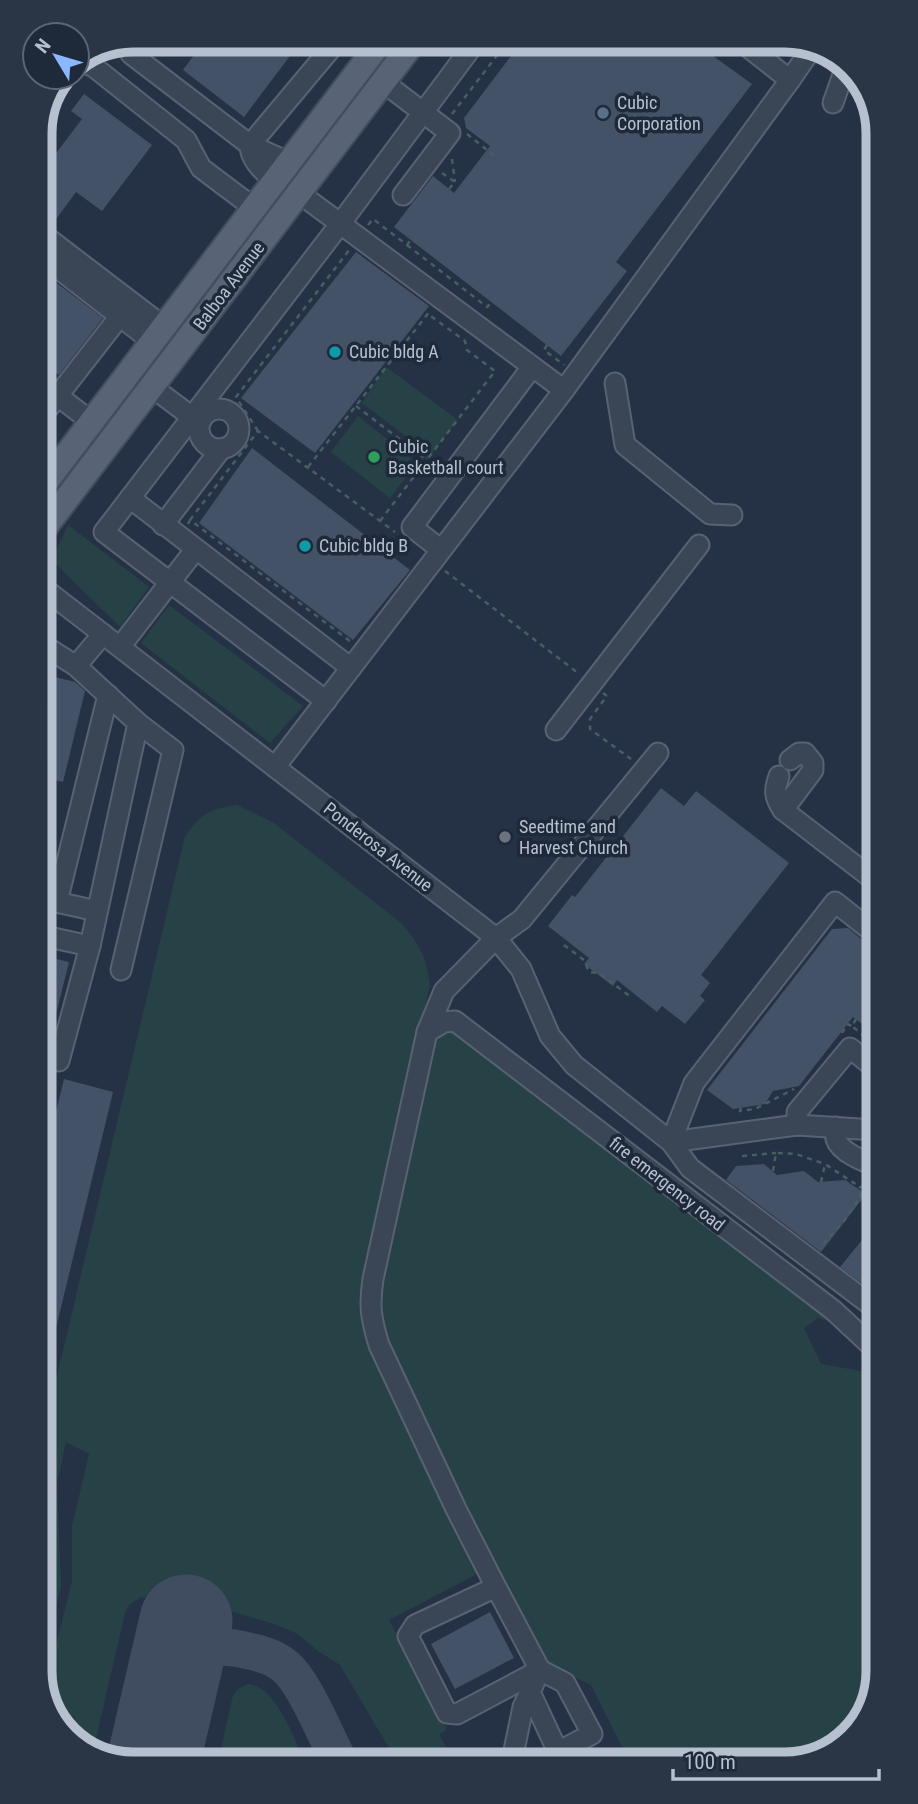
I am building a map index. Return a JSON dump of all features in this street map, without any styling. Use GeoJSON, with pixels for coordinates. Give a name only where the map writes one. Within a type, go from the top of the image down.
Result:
{"type":"FeatureCollection","features":[{"type":"Feature","properties":{"kind":"main road","name":"Balboa Avenue"},"geometry":{"type":"LineString","coordinates":[[53,458],[92,422],[370,52]]}},
{"type":"Feature","properties":{"kind":"main road","name":"Balboa Avenue"},"geometry":{"type":"LineString","coordinates":[[53,517],[406,52]]}},
{"type":"Feature","properties":{"kind":"main road"},"geometry":{"type":"LineString","coordinates":[[280,173],[299,193]]}},
{"type":"Feature","properties":{"kind":"street"},"geometry":{"type":"LineString","coordinates":[[132,52],[131,54],[250,145],[280,173]]}},
{"type":"Feature","properties":{"kind":"street"},"geometry":{"type":"LineString","coordinates":[[250,145],[328,52]]}},
{"type":"Feature","properties":{"kind":"street"},"geometry":{"type":"LineString","coordinates":[[326,701],[104,532],[197,419],[467,53]]}},
{"type":"Feature","properties":{"kind":"street"},"geometry":{"type":"LineString","coordinates":[[756,53],[790,80]]}},
{"type":"Feature","properties":{"kind":"street"},"geometry":{"type":"LineString","coordinates":[[275,767],[440,558],[807,56]]}},
{"type":"Feature","properties":{"kind":"street"},"geometry":{"type":"LineString","coordinates":[[91,66],[186,140],[201,168],[254,208]]}},
{"type":"Feature","properties":{"kind":"street"},"geometry":{"type":"LineString","coordinates":[[833,103],[842,76]]}},
{"type":"Feature","properties":{"kind":"street"},"geometry":{"type":"LineString","coordinates":[[383,82],[450,132],[403,195]]}},
{"type":"Feature","properties":{"kind":"street"},"geometry":{"type":"LineString","coordinates":[[299,193],[532,367],[569,382]]}},
{"type":"Feature","properties":{"kind":"street"},"geometry":{"type":"LineString","coordinates":[[53,243],[158,334]]}},
{"type":"Feature","properties":{"kind":"street"},"geometry":{"type":"LineString","coordinates":[[53,264],[120,316],[158,334]]}},
{"type":"Feature","properties":{"kind":"street"},"geometry":{"type":"LineString","coordinates":[[53,386],[120,316]]}},
{"type":"Feature","properties":{"kind":"street"},"geometry":{"type":"LineString","coordinates":[[440,558],[412,527],[532,367]]}},
{"type":"Feature","properties":{"kind":"street"},"geometry":{"type":"LineString","coordinates":[[615,383],[625,445],[710,514],[732,515]]}},
{"type":"Feature","properties":{"kind":"street"},"geometry":{"type":"LineString","coordinates":[[152,387],[197,419],[201,437],[210,447],[221,449],[231,446],[239,435],[239,423],[231,413],[220,409],[197,419]]}},
{"type":"Feature","properties":{"kind":"street"},"geometry":{"type":"LineString","coordinates":[[53,393],[92,422]]}},
{"type":"Feature","properties":{"kind":"street"},"geometry":{"type":"LineString","coordinates":[[163,525],[221,449]]}},
{"type":"Feature","properties":{"kind":"street"},"geometry":{"type":"LineString","coordinates":[[130,498],[351,668]]}},
{"type":"Feature","properties":{"kind":"street"},"geometry":{"type":"LineString","coordinates":[[556,730],[699,545]]}},
{"type":"Feature","properties":{"kind":"street"},"geometry":{"type":"LineString","coordinates":[[120,647],[195,550]]}},
{"type":"Feature","properties":{"kind":"street","name":"Ponderosa Avenue"},"geometry":{"type":"LineString","coordinates":[[53,595],[496,938],[520,969],[550,1037],[574,1065],[671,1142],[690,1168],[866,1301]]}},
{"type":"Feature","properties":{"kind":"street"},"geometry":{"type":"LineString","coordinates":[[76,666],[103,634]]}},
{"type":"Feature","properties":{"kind":"street"},"geometry":{"type":"LineString","coordinates":[[53,651],[76,666],[138,723],[173,750],[121,970]]}},
{"type":"Feature","properties":{"kind":"street"},"geometry":{"type":"LineString","coordinates":[[53,892],[108,695]]}},
{"type":"Feature","properties":{"kind":"street"},"geometry":{"type":"LineString","coordinates":[[52,1060],[60,1061],[90,946],[138,723]]}},
{"type":"Feature","properties":{"kind":"street"},"geometry":{"type":"LineString","coordinates":[[559,1752],[592,1734],[565,1684],[540,1670],[456,1509],[379,1345],[371,1317],[370,1299],[428,1032],[444,991],[496,938],[522,919],[658,753]]}},
{"type":"Feature","properties":{"kind":"street"},"geometry":{"type":"LineString","coordinates":[[783,810],[813,770],[813,763],[805,753],[799,753],[784,768],[775,789],[775,799],[783,810],[866,874]]}},
{"type":"Feature","properties":{"kind":"street"},"geometry":{"type":"LineString","coordinates":[[52,902],[97,911]]}},
{"type":"Feature","properties":{"kind":"street"},"geometry":{"type":"LineString","coordinates":[[866,927],[835,902],[694,1083],[671,1142],[797,1125],[866,1129]]}},
{"type":"Feature","properties":{"kind":"street"},"geometry":{"type":"LineString","coordinates":[[52,938],[90,946]]}},
{"type":"Feature","properties":{"kind":"street"},"geometry":{"type":"LineString","coordinates":[[428,1032],[444,1022],[455,1021],[445,1002],[444,991]]}},
{"type":"Feature","properties":{"kind":"street","name":"fire emergency road"},"geometry":{"type":"LineString","coordinates":[[455,1021],[833,1310],[866,1341]]}},
{"type":"Feature","properties":{"kind":"street"},"geometry":{"type":"LineString","coordinates":[[797,1125],[797,1112],[850,1048],[866,1061]]}},
{"type":"Feature","properties":{"kind":"street"},"geometry":{"type":"LineString","coordinates":[[836,1127],[836,1139],[840,1144],[866,1162]]}},
{"type":"Feature","properties":{"kind":"street"},"geometry":{"type":"LineString","coordinates":[[496,1587],[415,1625],[408,1636],[447,1713],[457,1714],[540,1670]]}},
{"type":"Feature","properties":{"kind":"street"},"geometry":{"type":"LineString","coordinates":[[514,1752],[523,1707],[540,1670]]}},
{"type":"Feature","properties":{"kind":"street"},"geometry":{"type":"LineString","coordinates":[[530,1692],[558,1752]]}},
{"type":"Feature","properties":{"kind":"path"},"geometry":{"type":"LineString","coordinates":[[448,119],[499,53]]}},
{"type":"Feature","properties":{"kind":"path"},"geometry":{"type":"LineString","coordinates":[[462,130],[496,156],[496,160]]}},
{"type":"Feature","properties":{"kind":"path"},"geometry":{"type":"LineString","coordinates":[[366,227],[373,219],[487,307],[492,302]]}},
{"type":"Feature","properties":{"kind":"path"},"geometry":{"type":"LineString","coordinates":[[407,245],[411,240]]}},
{"type":"Feature","properties":{"kind":"path"},"geometry":{"type":"LineString","coordinates":[[353,245],[236,397],[258,431],[399,535]]}},
{"type":"Feature","properties":{"kind":"path"},"geometry":{"type":"LineString","coordinates":[[308,467],[433,306]]}},
{"type":"Feature","properties":{"kind":"path"},"geometry":{"type":"LineString","coordinates":[[380,521],[495,371],[467,350],[465,341],[428,314]]}},
{"type":"Feature","properties":{"kind":"path"},"geometry":{"type":"LineString","coordinates":[[547,345],[544,350],[569,382]]}},
{"type":"Feature","properties":{"kind":"path"},"geometry":{"type":"LineString","coordinates":[[356,405],[427,460]]}},
{"type":"Feature","properties":{"kind":"path"},"geometry":{"type":"LineString","coordinates":[[184,530],[258,431]]}},
{"type":"Feature","properties":{"kind":"path"},"geometry":{"type":"LineString","coordinates":[[190,520],[354,645]]}},
{"type":"Feature","properties":{"kind":"path"},"geometry":{"type":"LineString","coordinates":[[440,558],[584,677]]}},
{"type":"Feature","properties":{"kind":"path"},"geometry":{"type":"LineString","coordinates":[[599,690],[607,696],[590,719],[590,729],[636,763]]}},
{"type":"Feature","properties":{"kind":"path"},"geometry":{"type":"LineString","coordinates":[[564,945],[584,960],[589,972],[599,973],[631,997]]}},
{"type":"Feature","properties":{"kind":"path"},"geometry":{"type":"LineString","coordinates":[[852,1026],[856,1019]]}},
{"type":"Feature","properties":{"kind":"path"},"geometry":{"type":"LineString","coordinates":[[847,1024],[866,1038]]}},
{"type":"Feature","properties":{"kind":"path"},"geometry":{"type":"LineString","coordinates":[[741,1108],[740,1111],[755,1109],[800,1084]]}},
{"type":"Feature","properties":{"kind":"path"},"geometry":{"type":"LineString","coordinates":[[773,1171],[776,1153]]}},
{"type":"Feature","properties":{"kind":"path"},"geometry":{"type":"LineString","coordinates":[[742,1156],[796,1154],[824,1164],[860,1187],[866,1187]]}},
{"type":"Feature","properties":{"kind":"path"},"geometry":{"type":"LineString","coordinates":[[821,1182],[824,1164]]}},
{"type":"Feature","properties":{"kind":"path"},"geometry":{"type":"LineString","coordinates":[[823,1244],[844,1221],[861,1196],[858,1192],[860,1187]]}},
{"type":"Feature","properties":{"kind":"path"},"geometry":{"type":"LineString","coordinates":[[600,1752],[604,1749]]}},
{"type":"Feature","properties":{"kind":"green space"},"geometry":{"type":"Polygon","coordinates":[[[386,367],[458,420],[427,460],[413,449],[416,444],[362,403],[386,367]]]}},
{"type":"Feature","properties":{"kind":"green space","name":"Cubic Basketball court"},"geometry":{"type":"Polygon","coordinates":[[[358,416],[417,463],[390,498],[331,452],[358,416]]]}},
{"type":"Feature","properties":{"kind":"green space"},"geometry":{"type":"Polygon","coordinates":[[[68,525],[149,587],[120,627],[53,558],[68,525]]]}},
{"type":"Feature","properties":{"kind":"green space"},"geometry":{"type":"Polygon","coordinates":[[[169,605],[303,706],[270,743],[141,643],[169,605]]]}},
{"type":"Feature","properties":{"kind":"green space"},"geometry":{"type":"Polygon","coordinates":[[[237,805],[274,823],[401,923],[417,944],[426,966],[430,985],[379,1211],[367,1328],[376,1361],[481,1572],[389,1620],[447,1730],[439,1734],[448,1751],[390,1751],[340,1665],[298,1634],[230,1611],[141,1597],[129,1605],[95,1741],[84,1735],[69,1720],[54,1686],[52,1662],[72,1581],[72,1526],[89,1454],[66,1442],[57,1483],[61,1586],[52,1624],[52,1387],[185,836],[196,822],[219,808],[237,805]]]}},
{"type":"Feature","properties":{"kind":"green space"},"geometry":{"type":"Polygon","coordinates":[[[441,1029],[458,1029],[842,1325],[818,1318],[804,1328],[821,1364],[861,1371],[866,1369],[866,1670],[863,1691],[852,1715],[842,1728],[825,1741],[800,1750],[784,1752],[624,1752],[591,1685],[547,1663],[380,1336],[376,1302],[434,1038],[441,1029]]]}},
{"type":"Feature","properties":{"kind":"green space"},"geometry":{"type":"Polygon","coordinates":[[[248,1684],[267,1694],[290,1727],[300,1751],[221,1751],[233,1695],[248,1684]]]}},
{"type":"Feature","properties":{"kind":"building"},"geometry":{"type":"Polygon","coordinates":[[[196,52],[293,52],[244,117],[183,70],[196,52]]]}},
{"type":"Feature","properties":{"kind":"building"},"geometry":{"type":"Polygon","coordinates":[[[513,53],[709,53],[752,84],[616,262],[627,271],[561,356],[394,227],[433,176],[454,193],[490,146],[466,128],[464,118],[513,53]]]}},
{"type":"Feature","properties":{"kind":"building"},"geometry":{"type":"Polygon","coordinates":[[[84,94],[152,145],[102,211],[76,192],[53,223],[53,157],[82,119],[71,111],[84,94]]]}},
{"type":"Feature","properties":{"kind":"building","name":"Cubic bldg A"},"geometry":{"type":"Polygon","coordinates":[[[356,252],[429,306],[315,453],[241,398],[356,252]]]}},
{"type":"Feature","properties":{"kind":"building"},"geometry":{"type":"Polygon","coordinates":[[[53,280],[103,318],[59,375],[53,371],[53,280]]]}},
{"type":"Feature","properties":{"kind":"building","name":"Cubic bldg B"},"geometry":{"type":"Polygon","coordinates":[[[252,448],[410,570],[353,640],[199,523],[252,448]]]}},
{"type":"Feature","properties":{"kind":"building"},"geometry":{"type":"Polygon","coordinates":[[[53,676],[75,682],[85,691],[63,782],[53,779],[53,676]]]}},
{"type":"Feature","properties":{"kind":"building"},"geometry":{"type":"Polygon","coordinates":[[[661,788],[684,806],[696,791],[789,863],[701,975],[710,983],[700,996],[705,1000],[685,1024],[662,1006],[657,1012],[617,980],[613,986],[584,964],[589,958],[548,926],[572,895],[575,897],[661,788]]]}},
{"type":"Feature","properties":{"kind":"building"},"geometry":{"type":"Polygon","coordinates":[[[848,928],[866,943],[866,1027],[853,1017],[799,1086],[773,1091],[765,1104],[733,1109],[707,1090],[832,929],[848,928]]]}},
{"type":"Feature","properties":{"kind":"building"},"geometry":{"type":"Polygon","coordinates":[[[52,958],[69,962],[52,1028],[52,958]]]}},
{"type":"Feature","properties":{"kind":"building"},"geometry":{"type":"Polygon","coordinates":[[[64,1079],[113,1092],[52,1344],[52,1127],[64,1079]]]}},
{"type":"Feature","properties":{"kind":"building"},"geometry":{"type":"Polygon","coordinates":[[[764,1164],[777,1175],[804,1171],[818,1182],[845,1180],[866,1194],[821,1252],[726,1180],[736,1166],[764,1164]]]}},
{"type":"Feature","properties":{"kind":"building"},"geometry":{"type":"Polygon","coordinates":[[[866,1235],[866,1286],[840,1267],[866,1235]]]}},
{"type":"Feature","properties":{"kind":"building"},"geometry":{"type":"Polygon","coordinates":[[[490,1612],[514,1658],[455,1689],[431,1644],[490,1612]]]}},
{"type":"Feature","properties":{"kind":"taxiway"},"geometry":{"type":"LineString","coordinates":[[171,1683],[197,1654],[216,1647],[239,1649],[273,1658],[286,1667],[297,1680],[334,1751]]}},
{"type":"Feature","properties":{"kind":"runway"},"geometry":{"type":"LineString","coordinates":[[156,1751],[186,1621]]}},
{"type":"Feature","properties":{"kind":"place","name":"Cubic Corporation"},"geometry":{"type":"Point","coordinates":[603,113]}},
{"type":"Feature","properties":{"kind":"place","name":"Cubic bldg A"},"geometry":{"type":"Point","coordinates":[335,352]}},
{"type":"Feature","properties":{"kind":"place","name":"Cubic Basketball court"},"geometry":{"type":"Point","coordinates":[374,457]}},
{"type":"Feature","properties":{"kind":"place","name":"Cubic bldg B"},"geometry":{"type":"Point","coordinates":[305,546]}},
{"type":"Feature","properties":{"kind":"place","name":"Seedtime and Harvest Church"},"geometry":{"type":"Point","coordinates":[505,837]}}]}
